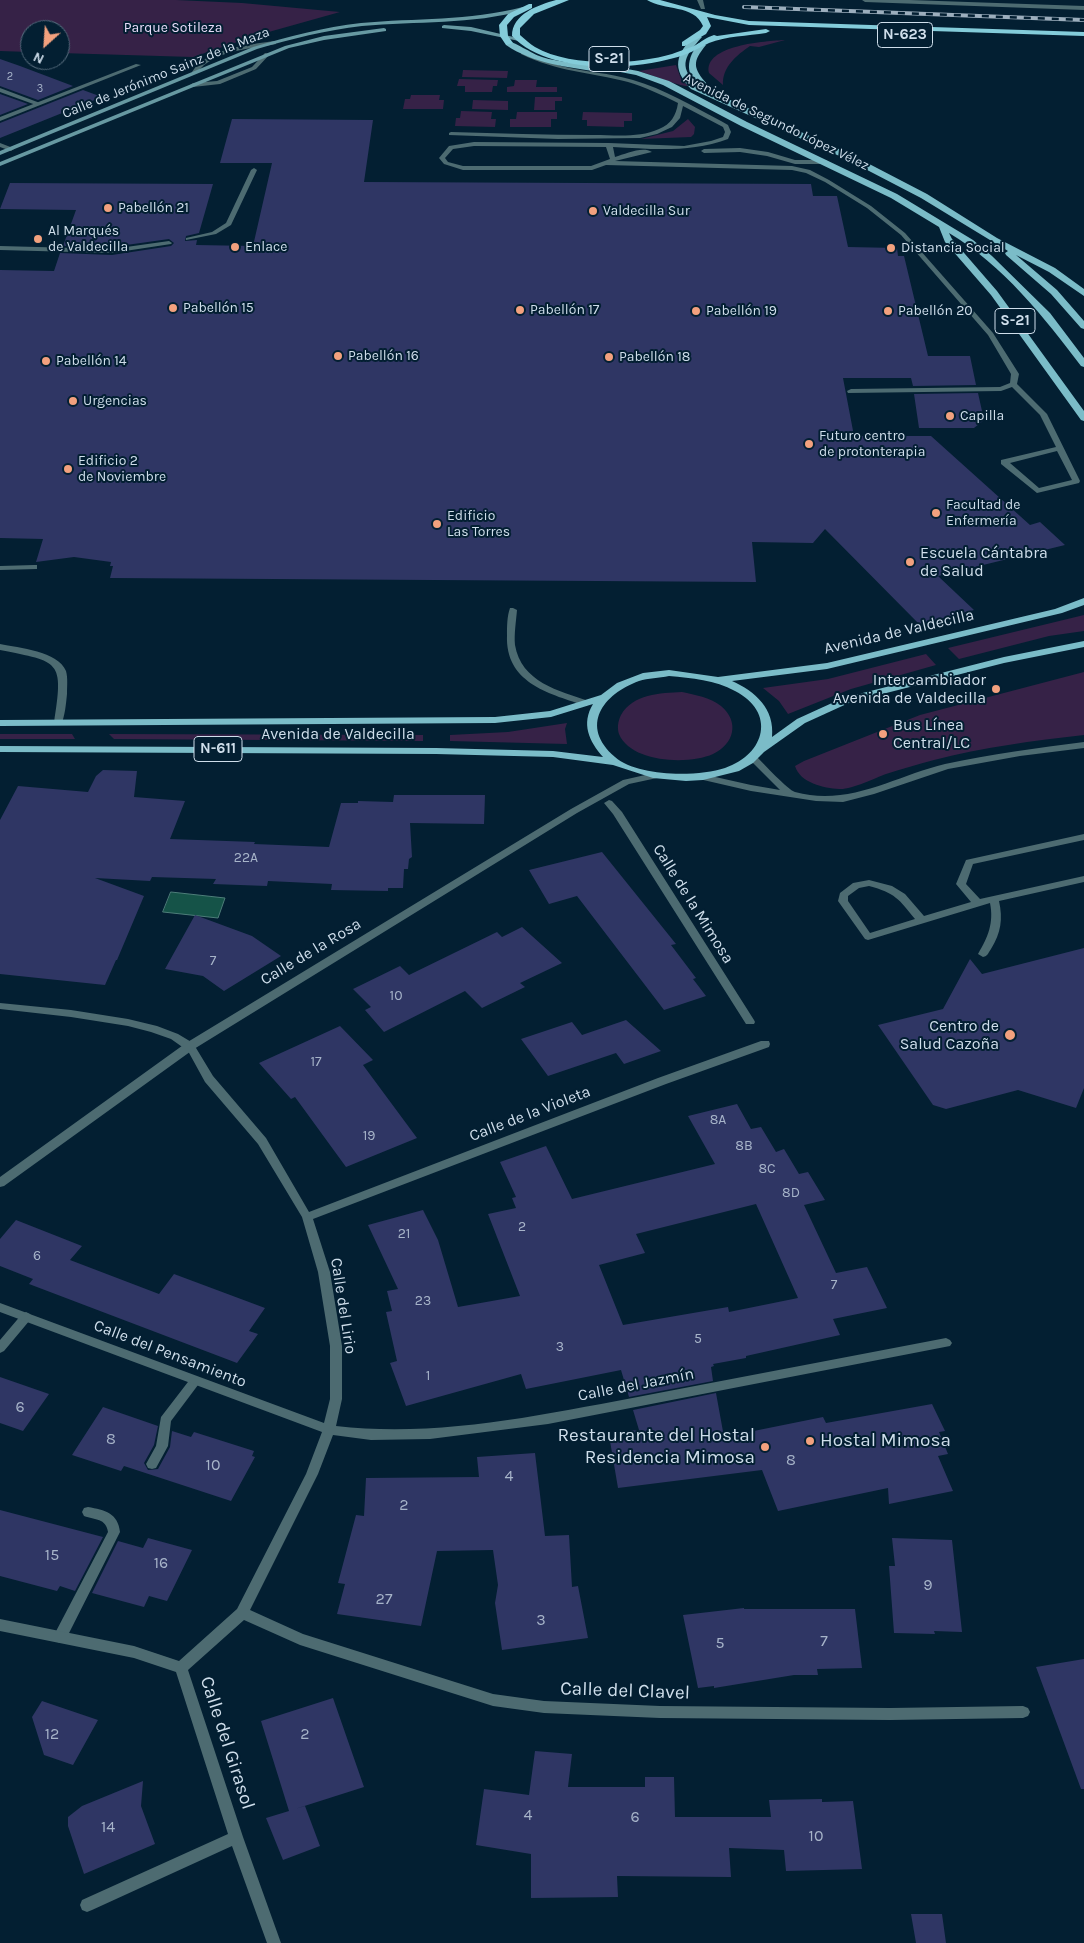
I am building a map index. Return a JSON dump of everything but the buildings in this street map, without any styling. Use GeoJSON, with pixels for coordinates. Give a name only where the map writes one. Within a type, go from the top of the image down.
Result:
{"type":"FeatureCollection","features":[{"type":"Feature","properties":{"kind":"highway"},"geometry":{"type":"LineString","coordinates":[[503,36],[502,26],[506,20],[534,3],[545,0]]}},
{"type":"Feature","properties":{"kind":"highway"},"geometry":{"type":"LineString","coordinates":[[519,40],[515,32],[518,24],[526,16],[534,3],[550,0]]}},
{"type":"Feature","properties":{"kind":"highway"},"geometry":{"type":"LineString","coordinates":[[534,3],[565,0]]}},
{"type":"Feature","properties":{"kind":"highway"},"geometry":{"type":"LineString","coordinates":[[651,0],[701,8]]}},
{"type":"Feature","properties":{"kind":"highway"},"geometry":{"type":"LineString","coordinates":[[669,0],[701,8]]}},
{"type":"Feature","properties":{"kind":"highway"},"geometry":{"type":"LineString","coordinates":[[690,1],[701,8]]}},
{"type":"Feature","properties":{"kind":"highway","name":"N-623"},"geometry":{"type":"LineString","coordinates":[[701,8],[714,17],[765,24],[1084,34]]}},
{"type":"Feature","properties":{"kind":"highway","name":"N-623"},"geometry":{"type":"LineString","coordinates":[[701,8],[719,15],[751,20],[901,28]]}},
{"type":"Feature","properties":{"kind":"highway","name":"S-21"},"geometry":{"type":"LineString","coordinates":[[701,8],[707,26],[702,41]]}},
{"type":"Feature","properties":{"kind":"highway","name":"S-21"},"geometry":{"type":"LineString","coordinates":[[519,40],[536,50],[585,65],[638,63],[666,58],[684,52],[719,28],[714,17]]}},
{"type":"Feature","properties":{"kind":"highway","name":"N-623"},"geometry":{"type":"LineString","coordinates":[[727,36],[787,31],[1084,41]]}},
{"type":"Feature","properties":{"kind":"highway","name":"S-21"},"geometry":{"type":"LineString","coordinates":[[503,36],[509,43]]}},
{"type":"Feature","properties":{"kind":"highway","name":"S-21"},"geometry":{"type":"LineString","coordinates":[[519,40],[576,56],[620,59],[668,51],[681,46],[727,36]]}},
{"type":"Feature","properties":{"kind":"main road"},"geometry":{"type":"LineString","coordinates":[[389,23],[466,16],[534,3]]}},
{"type":"Feature","properties":{"kind":"main road","name":"Calle de Jerónimo Sainz de la Maza"},"geometry":{"type":"LineString","coordinates":[[0,153],[254,48],[274,42],[329,30],[389,23],[456,21],[523,9]]}},
{"type":"Feature","properties":{"kind":"main road","name":"Calle de Jerónimo Sainz de la Maza"},"geometry":{"type":"LineString","coordinates":[[267,54],[324,38],[415,27],[453,27],[519,40]]}},
{"type":"Feature","properties":{"kind":"main road","name":"Calle de Jerónimo Sainz de la Maza"},"geometry":{"type":"LineString","coordinates":[[415,27],[432,29]]}},
{"type":"Feature","properties":{"kind":"main road"},"geometry":{"type":"LineString","coordinates":[[441,30],[536,50]]}},
{"type":"Feature","properties":{"kind":"main road","name":"S-21"},"geometry":{"type":"LineString","coordinates":[[702,41],[692,57],[691,66],[694,74],[701,83],[739,106]]}},
{"type":"Feature","properties":{"kind":"main road","name":"S-21"},"geometry":{"type":"LineString","coordinates":[[509,43],[521,51],[544,60],[585,65]]}},
{"type":"Feature","properties":{"kind":"main road","name":"Avenida de Segundo López Vélez"},"geometry":{"type":"LineString","coordinates":[[684,52],[681,68],[690,84],[849,157],[924,196],[994,240],[1052,270],[1084,293]]}},
{"type":"Feature","properties":{"kind":"main road","name":"Avenida de Segundo López Vélez"},"geometry":{"type":"LineString","coordinates":[[585,65],[648,82],[703,108],[744,124],[894,196],[970,242],[1017,283],[1047,315],[1084,364]]}},
{"type":"Feature","properties":{"kind":"main road","name":"Calle de Jerónimo Sainz de la Maza"},"geometry":{"type":"LineString","coordinates":[[0,164],[193,85]]}},
{"type":"Feature","properties":{"kind":"main road","name":"Avenida de Segundo López Vélez"},"geometry":{"type":"LineString","coordinates":[[943,227],[948,240],[994,293],[1084,418]]}},
{"type":"Feature","properties":{"kind":"main road","name":"Avenida de Segundo López Vélez"},"geometry":{"type":"LineString","coordinates":[[994,240],[1054,292],[1084,326]]}},
{"type":"Feature","properties":{"kind":"main road","name":"Avenida de Valdecilla"},"geometry":{"type":"LineString","coordinates":[[718,680],[827,666],[1058,611],[1084,601]]}},
{"type":"Feature","properties":{"kind":"main road"},"geometry":{"type":"LineString","coordinates":[[762,748],[768,731],[764,712],[755,700],[735,686],[694,674],[669,673],[638,678],[618,686],[601,698],[591,717],[592,734],[602,750],[614,762],[654,776],[702,777],[725,772],[753,758],[762,748],[801,721],[847,700],[1004,660],[1084,644]]}},
{"type":"Feature","properties":{"kind":"main road","name":"Avenida de Valdecilla"},"geometry":{"type":"LineString","coordinates":[[0,723],[495,720],[551,714],[601,698]]}},
{"type":"Feature","properties":{"kind":"main road","name":"Avenida de Valdecilla"},"geometry":{"type":"LineString","coordinates":[[0,749],[436,751],[553,754],[614,762]]}},
{"type":"Feature","properties":{"kind":"street"},"geometry":{"type":"LineString","coordinates":[[865,0],[1084,8]]}},
{"type":"Feature","properties":{"kind":"street"},"geometry":{"type":"LineString","coordinates":[[521,51],[538,61],[558,68],[633,82],[653,90],[726,126],[728,132],[726,138],[713,144],[695,147],[474,144],[451,147],[442,158],[446,163],[463,168],[592,168],[640,152],[740,150],[768,154],[796,162]]}},
{"type":"Feature","properties":{"kind":"street"},"geometry":{"type":"LineString","coordinates":[[193,85],[218,83],[254,68],[267,54]]}},
{"type":"Feature","properties":{"kind":"street"},"geometry":{"type":"LineString","coordinates":[[0,119],[138,65]]}},
{"type":"Feature","properties":{"kind":"street"},"geometry":{"type":"LineString","coordinates":[[0,90],[38,104]]}},
{"type":"Feature","properties":{"kind":"street"},"geometry":{"type":"LineString","coordinates":[[451,134],[573,137],[636,136],[667,128],[682,110],[680,104]]}},
{"type":"Feature","properties":{"kind":"street"},"geometry":{"type":"LineString","coordinates":[[0,145],[10,149]]}},
{"type":"Feature","properties":{"kind":"street"},"geometry":{"type":"LineString","coordinates":[[609,145],[609,161]]}},
{"type":"Feature","properties":{"kind":"street"},"geometry":{"type":"LineString","coordinates":[[678,160],[826,162]]}},
{"type":"Feature","properties":{"kind":"street"},"geometry":{"type":"LineString","coordinates":[[609,161],[792,168],[808,171],[827,181],[903,234],[991,334],[1014,374],[1013,384]]}},
{"type":"Feature","properties":{"kind":"street"},"geometry":{"type":"LineString","coordinates":[[188,239],[214,233],[229,224],[254,170]]}},
{"type":"Feature","properties":{"kind":"street"},"geometry":{"type":"LineString","coordinates":[[0,243],[10,248]]}},
{"type":"Feature","properties":{"kind":"street"},"geometry":{"type":"LineString","coordinates":[[0,248],[112,250],[169,243]]}},
{"type":"Feature","properties":{"kind":"street"},"geometry":{"type":"LineString","coordinates":[[851,391],[1001,389],[1013,384]]}},
{"type":"Feature","properties":{"kind":"street"},"geometry":{"type":"LineString","coordinates":[[1013,384],[1043,414],[1061,448],[1076,481],[1037,491],[1004,462],[1061,448]]}},
{"type":"Feature","properties":{"kind":"street"},"geometry":{"type":"LineString","coordinates":[[0,568],[34,567]]}},
{"type":"Feature","properties":{"kind":"street"},"geometry":{"type":"LineString","coordinates":[[513,610],[511,646],[515,662],[525,677],[555,693],[586,703]]}},
{"type":"Feature","properties":{"kind":"street"},"geometry":{"type":"LineString","coordinates":[[0,647],[52,659],[60,665],[63,672],[63,697],[58,723]]}},
{"type":"Feature","properties":{"kind":"street"},"geometry":{"type":"LineString","coordinates":[[702,777],[751,788],[788,792],[816,798],[843,799],[871,792],[946,767],[991,758],[1084,745]]}},
{"type":"Feature","properties":{"kind":"street"},"geometry":{"type":"LineString","coordinates":[[753,758],[788,792]]}},
{"type":"Feature","properties":{"kind":"street","name":"Calle de la Rosa"},"geometry":{"type":"LineString","coordinates":[[0,1183],[190,1046],[574,811],[626,782],[654,776]]}},
{"type":"Feature","properties":{"kind":"street","name":"Calle de la Mimosa"},"geometry":{"type":"LineString","coordinates":[[608,804],[617,812],[750,1022]]}},
{"type":"Feature","properties":{"kind":"street"},"geometry":{"type":"LineString","coordinates":[[978,903],[961,884],[969,862],[1084,837]]}},
{"type":"Feature","properties":{"kind":"street"},"geometry":{"type":"LineString","coordinates":[[922,921],[902,896],[889,888],[868,883],[856,885],[843,895],[843,901],[868,937],[922,921],[978,903],[1084,879]]}},
{"type":"Feature","properties":{"kind":"street"},"geometry":{"type":"LineString","coordinates":[[983,954],[996,932],[998,915],[994,899]]}},
{"type":"Feature","properties":{"kind":"street"},"geometry":{"type":"LineString","coordinates":[[0,1006],[88,1016],[147,1027],[174,1036],[190,1046]]}},
{"type":"Feature","properties":{"kind":"street","name":"Calle de la Violeta"},"geometry":{"type":"LineString","coordinates":[[307,1217],[652,1085],[765,1044]]}},
{"type":"Feature","properties":{"kind":"street","name":"Calle del Lirio"},"geometry":{"type":"LineString","coordinates":[[181,1668],[242,1613],[290,1522],[312,1474],[329,1430],[336,1399],[336,1346],[324,1272],[307,1217],[262,1141],[209,1079],[190,1046]]}},
{"type":"Feature","properties":{"kind":"street","name":"Calle del Pensamiento"},"geometry":{"type":"LineString","coordinates":[[0,1307],[195,1382],[329,1430]]}},
{"type":"Feature","properties":{"kind":"street"},"geometry":{"type":"LineString","coordinates":[[0,1348],[26,1317]]}},
{"type":"Feature","properties":{"kind":"street","name":"Calle del Jazmín"},"geometry":{"type":"LineString","coordinates":[[329,1430],[371,1435],[430,1434],[548,1419],[946,1343]]}},
{"type":"Feature","properties":{"kind":"street"},"geometry":{"type":"LineString","coordinates":[[152,1464],[162,1446],[165,1420],[195,1382]]}},
{"type":"Feature","properties":{"kind":"street"},"geometry":{"type":"LineString","coordinates":[[60,1637],[114,1532],[114,1523],[107,1516],[88,1512]]}},
{"type":"Feature","properties":{"kind":"street","name":"Calle del Clavel"},"geometry":{"type":"LineString","coordinates":[[242,1613],[300,1639],[492,1700],[544,1707],[660,1712],[890,1714],[1023,1712]]}},
{"type":"Feature","properties":{"kind":"street","name":"Calle del Girasol"},"geometry":{"type":"LineString","coordinates":[[0,1625],[134,1652],[181,1668],[236,1837],[274,1943]]}},
{"type":"Feature","properties":{"kind":"street"},"geometry":{"type":"LineString","coordinates":[[87,1905],[236,1837]]}},
{"type":"Feature","properties":{"kind":"green space","name":"Parque Sotileza"},"geometry":{"type":"Polygon","coordinates":[[[0,0],[176,0],[242,3],[340,12],[258,35],[193,57],[70,53],[70,20],[20,20],[20,52],[0,51],[0,0]]]}},
{"type":"Feature","properties":{"kind":"green space"},"geometry":{"type":"Polygon","coordinates":[[[785,40],[759,47],[750,46],[731,62],[725,73],[723,85],[709,73],[710,64],[716,56],[725,51],[751,43],[785,40]]]}},
{"type":"Feature","properties":{"kind":"green space"},"geometry":{"type":"Polygon","coordinates":[[[676,65],[681,79],[688,86],[639,71],[676,65]]]}},
{"type":"Feature","properties":{"kind":"green space"},"geometry":{"type":"Polygon","coordinates":[[[463,70],[508,71],[507,78],[462,77],[463,70]]]}},
{"type":"Feature","properties":{"kind":"green space"},"geometry":{"type":"Polygon","coordinates":[[[459,79],[498,80],[497,86],[493,86],[492,92],[465,92],[465,86],[457,86],[459,79]]]}},
{"type":"Feature","properties":{"kind":"green space"},"geometry":{"type":"Polygon","coordinates":[[[515,80],[537,80],[536,87],[557,87],[557,92],[507,92],[507,87],[514,86],[515,80]]]}},
{"type":"Feature","properties":{"kind":"green space"},"geometry":{"type":"Polygon","coordinates":[[[411,95],[440,95],[439,100],[444,100],[443,109],[403,109],[405,99],[410,99],[411,95]]]}},
{"type":"Feature","properties":{"kind":"green space"},"geometry":{"type":"Polygon","coordinates":[[[535,97],[562,97],[562,101],[555,101],[555,110],[534,110],[535,97]]]}},
{"type":"Feature","properties":{"kind":"green space"},"geometry":{"type":"Polygon","coordinates":[[[473,100],[508,101],[508,110],[472,109],[473,100]]]}},
{"type":"Feature","properties":{"kind":"green space"},"geometry":{"type":"Polygon","coordinates":[[[461,111],[492,112],[491,119],[496,119],[495,127],[455,126],[456,118],[460,118],[461,111]]]}},
{"type":"Feature","properties":{"kind":"green space"},"geometry":{"type":"Polygon","coordinates":[[[517,112],[557,112],[557,119],[551,119],[551,127],[510,127],[510,119],[516,119],[517,112]]]}},
{"type":"Feature","properties":{"kind":"green space"},"geometry":{"type":"Polygon","coordinates":[[[583,112],[632,113],[632,121],[624,121],[624,127],[587,126],[587,120],[582,120],[583,112]]]}},
{"type":"Feature","properties":{"kind":"green space"},"geometry":{"type":"Polygon","coordinates":[[[688,119],[695,127],[694,134],[691,137],[641,139],[673,131],[688,119]]]}},
{"type":"Feature","properties":{"kind":"green space"},"geometry":{"type":"Polygon","coordinates":[[[1084,615],[1084,631],[1049,636],[959,659],[948,648],[1084,615]]]}},
{"type":"Feature","properties":{"kind":"green space"},"geometry":{"type":"Polygon","coordinates":[[[926,654],[936,665],[851,689],[788,714],[779,701],[763,688],[828,679],[926,654]]]}},
{"type":"Feature","properties":{"kind":"green space"},"geometry":{"type":"Polygon","coordinates":[[[1084,672],[1084,735],[952,755],[898,770],[844,789],[813,784],[802,777],[795,766],[920,715],[1084,672]]]}},
{"type":"Feature","properties":{"kind":"green space"},"geometry":{"type":"Polygon","coordinates":[[[682,692],[712,700],[727,712],[731,719],[732,732],[726,745],[713,754],[703,757],[690,760],[676,760],[648,756],[635,751],[626,744],[619,734],[618,727],[620,717],[626,708],[632,703],[648,696],[682,692]]]}},
{"type":"Feature","properties":{"kind":"green space"},"geometry":{"type":"Polygon","coordinates":[[[567,723],[565,729],[567,744],[450,741],[450,735],[508,732],[567,723]]]}},
{"type":"Feature","properties":{"kind":"green space"},"geometry":{"type":"Polygon","coordinates":[[[0,734],[72,734],[75,739],[0,739],[0,734]]]}},
{"type":"Feature","properties":{"kind":"green space"},"geometry":{"type":"Polygon","coordinates":[[[109,734],[423,735],[423,741],[114,739],[109,734]]]}},
{"type":"Feature","properties":{"kind":"shaded area"},"geometry":{"type":"Polygon","coordinates":[[[171,892],[225,898],[218,918],[163,912],[171,892]]]}},
{"type":"Feature","properties":{"kind":"railway"},"geometry":{"type":"LineString","coordinates":[[744,7],[1084,20]]}},
{"type":"Feature","properties":{"kind":"place","name":"Pabellón 21"},"geometry":{"type":"Point","coordinates":[108,208]}},
{"type":"Feature","properties":{"kind":"place","name":"Valdecilla Sur"},"geometry":{"type":"Point","coordinates":[593,211]}},
{"type":"Feature","properties":{"kind":"place","name":"Al Marqués de Valdecilla"},"geometry":{"type":"Point","coordinates":[38,239]}},
{"type":"Feature","properties":{"kind":"place","name":"Enlace"},"geometry":{"type":"Point","coordinates":[235,247]}},
{"type":"Feature","properties":{"kind":"place","name":"Distancia Social"},"geometry":{"type":"Point","coordinates":[891,248]}},
{"type":"Feature","properties":{"kind":"place","name":"Pabellón 15"},"geometry":{"type":"Point","coordinates":[173,308]}},
{"type":"Feature","properties":{"kind":"place","name":"Pabellón 17"},"geometry":{"type":"Point","coordinates":[520,310]}},
{"type":"Feature","properties":{"kind":"place","name":"Pabellón 19"},"geometry":{"type":"Point","coordinates":[696,311]}},
{"type":"Feature","properties":{"kind":"place","name":"Pabellón 20"},"geometry":{"type":"Point","coordinates":[888,311]}},
{"type":"Feature","properties":{"kind":"place","name":"Pabellón 16"},"geometry":{"type":"Point","coordinates":[338,356]}},
{"type":"Feature","properties":{"kind":"place","name":"Pabellón 18"},"geometry":{"type":"Point","coordinates":[609,357]}},
{"type":"Feature","properties":{"kind":"place","name":"Pabellón 14"},"geometry":{"type":"Point","coordinates":[46,361]}},
{"type":"Feature","properties":{"kind":"place","name":"Urgencias"},"geometry":{"type":"Point","coordinates":[73,401]}},
{"type":"Feature","properties":{"kind":"place","name":"Capilla"},"geometry":{"type":"Point","coordinates":[950,416]}},
{"type":"Feature","properties":{"kind":"place","name":"Futuro centro de protonterapia"},"geometry":{"type":"Point","coordinates":[809,444]}},
{"type":"Feature","properties":{"kind":"place","name":"Edificio 2 de Noviembre"},"geometry":{"type":"Point","coordinates":[68,469]}},
{"type":"Feature","properties":{"kind":"place","name":"Facultad de Enfermería"},"geometry":{"type":"Point","coordinates":[936,513]}},
{"type":"Feature","properties":{"kind":"place","name":"Edificio Las Torres"},"geometry":{"type":"Point","coordinates":[437,524]}},
{"type":"Feature","properties":{"kind":"place","name":"Escuela Cántabra de Salud"},"geometry":{"type":"Point","coordinates":[910,562]}},
{"type":"Feature","properties":{"kind":"place","name":"Intercambiador Avenida de Valdecilla"},"geometry":{"type":"Point","coordinates":[996,689]}},
{"type":"Feature","properties":{"kind":"place","name":"Bus Línea Central/LC"},"geometry":{"type":"Point","coordinates":[883,734]}},
{"type":"Feature","properties":{"kind":"place","name":"Centro de Salud Cazoña"},"geometry":{"type":"Point","coordinates":[1010,1035]}},
{"type":"Feature","properties":{"kind":"place","name":"Hostal Mimosa"},"geometry":{"type":"Point","coordinates":[810,1441]}},
{"type":"Feature","properties":{"kind":"place","name":"Restaurante del Hostal Residencia Mimosa"},"geometry":{"type":"Point","coordinates":[765,1447]}}]}
